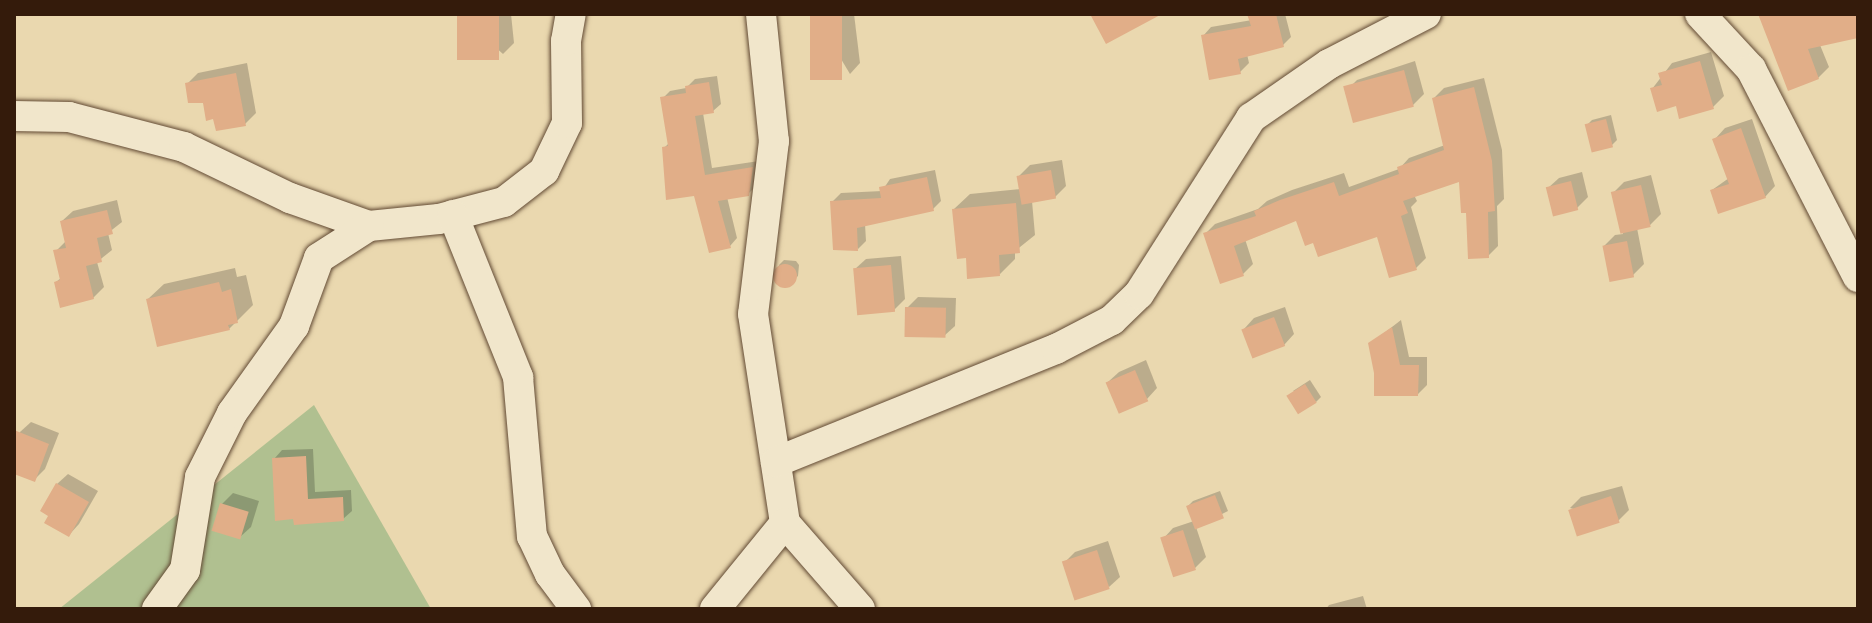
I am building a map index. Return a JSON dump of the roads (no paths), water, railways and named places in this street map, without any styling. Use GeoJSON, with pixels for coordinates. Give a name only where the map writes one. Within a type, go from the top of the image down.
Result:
{"type":"FeatureCollection","features":[{"type":"Feature","properties":{"kind":"street"},"geometry":{"type":"LineString","coordinates":[[157,609],[185,570],[200,477],[232,413],[294,326],[319,258],[369,226],[453,215],[504,202],[544,171],[567,123],[566,41],[571,14]]}},
{"type":"Feature","properties":{"kind":"street"},"geometry":{"type":"LineString","coordinates":[[761,14],[774,141],[753,314],[785,523],[860,609]]}},
{"type":"Feature","properties":{"kind":"street"},"geometry":{"type":"LineString","coordinates":[[776,462],[1056,349],[1112,320],[1139,294],[1251,118],[1329,64],[1426,14]]}},
{"type":"Feature","properties":{"kind":"street"},"geometry":{"type":"LineString","coordinates":[[1700,14],[1751,69],[1858,277]]}},
{"type":"Feature","properties":{"kind":"street"},"geometry":{"type":"LineString","coordinates":[[14,116],[69,117],[184,147],[290,198],[369,226]]}},
{"type":"Feature","properties":{"kind":"street"},"geometry":{"type":"LineString","coordinates":[[453,215],[518,377],[532,536],[550,574],[576,609]]}},
{"type":"Feature","properties":{"kind":"street"},"geometry":{"type":"LineString","coordinates":[[715,609],[785,523]]}}]}
